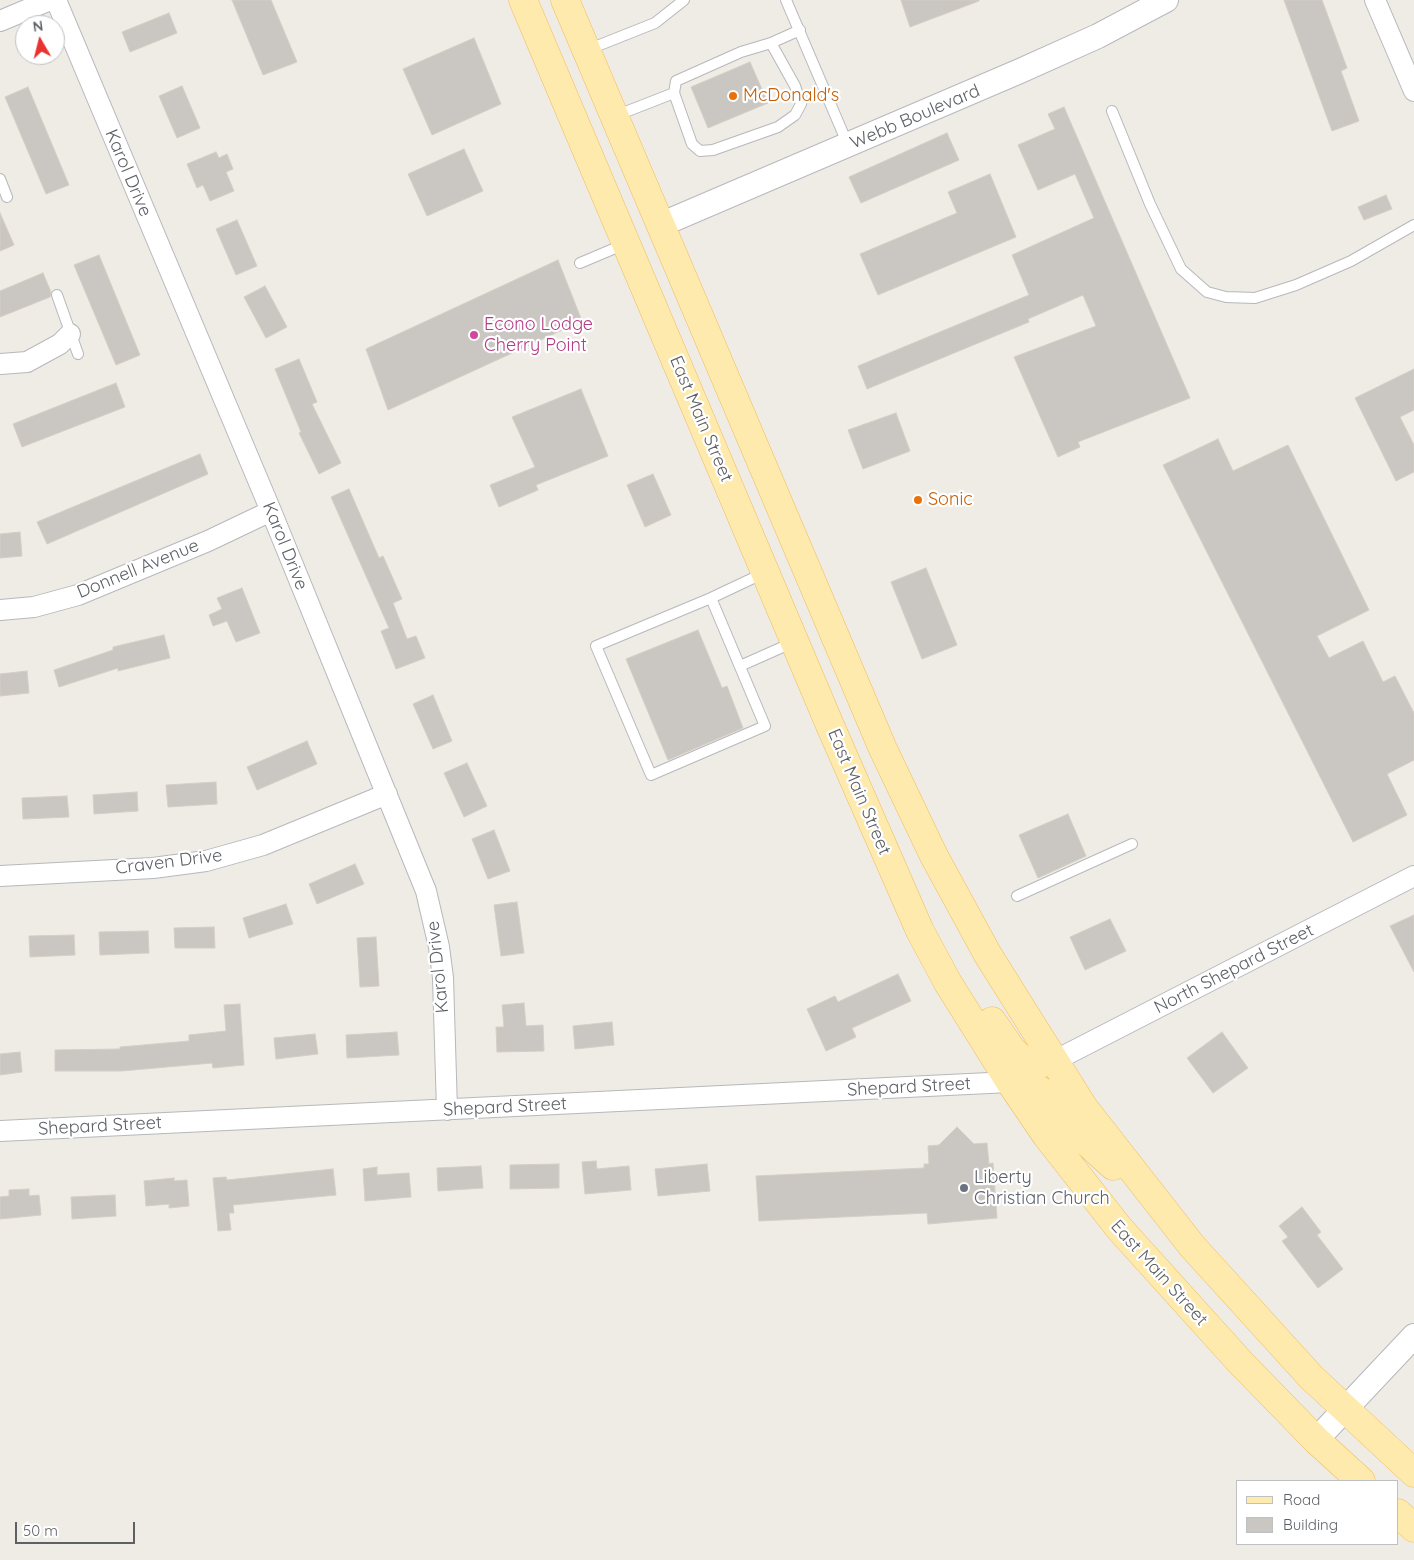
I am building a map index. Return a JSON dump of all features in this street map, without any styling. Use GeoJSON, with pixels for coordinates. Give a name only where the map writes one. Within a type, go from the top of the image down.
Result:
{"type":"FeatureCollection","features":[{"type":"Feature","properties":{"kind":"main road","name":"East Main Street"},"geometry":{"type":"LineString","coordinates":[[523,0],[829,723],[920,931],[948,983],[1010,1082],[1075,1174],[1124,1235],[1204,1324],[1316,1440],[1360,1480]]}},
{"type":"Feature","properties":{"kind":"main road"},"geometry":{"type":"LineString","coordinates":[[565,0],[908,804],[962,909],[1020,1010],[1084,1108],[1154,1200],[1230,1290],[1344,1410],[1414,1474]]}},
{"type":"Feature","properties":{"kind":"main road"},"geometry":{"type":"LineString","coordinates":[[566,101],[605,151],[630,205],[643,217],[660,225]]}},
{"type":"Feature","properties":{"kind":"main road"},"geometry":{"type":"LineString","coordinates":[[626,244],[652,262],[678,309],[714,352]]}},
{"type":"Feature","properties":{"kind":"main road"},"geometry":{"type":"LineString","coordinates":[[829,723],[865,707]]}},
{"type":"Feature","properties":{"kind":"main road"},"geometry":{"type":"LineString","coordinates":[[920,931],[978,1002],[1019,1058],[1033,1065],[1054,1062]]}},
{"type":"Feature","properties":{"kind":"main road"},"geometry":{"type":"LineString","coordinates":[[1010,1082],[1032,1085],[1050,1096],[1094,1150],[1154,1200]]}},
{"type":"Feature","properties":{"kind":"main road"},"geometry":{"type":"LineString","coordinates":[[1399,1514],[1414,1528]]}},
{"type":"Feature","properties":{"kind":"street"},"geometry":{"type":"LineString","coordinates":[[0,21],[50,0]]}},
{"type":"Feature","properties":{"kind":"street","name":"Karol Drive"},"geometry":{"type":"LineString","coordinates":[[56,0],[270,511],[426,891],[439,947],[442,978],[447,1110]]}},
{"type":"Feature","properties":{"kind":"street","name":"Webb Boulevard"},"geometry":{"type":"LineString","coordinates":[[660,225],[1061,53],[1166,0]]}},
{"type":"Feature","properties":{"kind":"street"},"geometry":{"type":"LineString","coordinates":[[1375,0],[1409,67],[1414,92]]}},
{"type":"Feature","properties":{"kind":"street"},"geometry":{"type":"LineString","coordinates":[[0,364],[27,362],[60,344],[70,334]]}},
{"type":"Feature","properties":{"kind":"street","name":"Donnell Avenue"},"geometry":{"type":"LineString","coordinates":[[0,610],[34,607],[78,595],[208,541],[270,511]]}},
{"type":"Feature","properties":{"kind":"street","name":"Craven Drive"},"geometry":{"type":"LineString","coordinates":[[0,876],[153,868],[206,861],[263,845],[387,794]]}},
{"type":"Feature","properties":{"kind":"street","name":"North Shepard Street"},"geometry":{"type":"LineString","coordinates":[[1054,1062],[1414,876]]}},
{"type":"Feature","properties":{"kind":"street","name":"Shepard Street"},"geometry":{"type":"LineString","coordinates":[[0,1131],[1010,1082]]}},
{"type":"Feature","properties":{"kind":"street"},"geometry":{"type":"LineString","coordinates":[[1316,1440],[1414,1336]]}},
{"type":"Feature","properties":{"kind":"lane"},"geometry":{"type":"LineString","coordinates":[[586,50],[655,23],[684,0]]}},
{"type":"Feature","properties":{"kind":"lane"},"geometry":{"type":"LineString","coordinates":[[786,0],[848,145]]}},
{"type":"Feature","properties":{"kind":"lane"},"geometry":{"type":"LineString","coordinates":[[771,43],[795,86],[801,104],[795,115],[778,127],[713,150],[700,151],[692,144],[674,93],[676,81],[741,52],[771,43],[800,30]]}},
{"type":"Feature","properties":{"kind":"lane"},"geometry":{"type":"LineString","coordinates":[[614,117],[674,93]]}},
{"type":"Feature","properties":{"kind":"lane"},"geometry":{"type":"LineString","coordinates":[[1112,111],[1150,204],[1181,269],[1206,292],[1226,297],[1255,298],[1296,285],[1351,261],[1414,225]]}},
{"type":"Feature","properties":{"kind":"lane"},"geometry":{"type":"LineString","coordinates":[[0,179],[7,197]]}},
{"type":"Feature","properties":{"kind":"lane"},"geometry":{"type":"LineString","coordinates":[[580,263],[626,244]]}},
{"type":"Feature","properties":{"kind":"lane"},"geometry":{"type":"LineString","coordinates":[[57,295],[78,354]]}},
{"type":"Feature","properties":{"kind":"lane"},"geometry":{"type":"LineString","coordinates":[[711,598],[765,726],[651,775],[596,646],[711,598],[766,572]]}},
{"type":"Feature","properties":{"kind":"lane"},"geometry":{"type":"LineString","coordinates":[[740,666],[795,642]]}},
{"type":"Feature","properties":{"kind":"lane"},"geometry":{"type":"LineString","coordinates":[[1017,896],[1132,844]]}},
{"type":"Feature","properties":{"kind":"building"},"geometry":{"type":"Polygon","coordinates":[[[232,0],[271,0],[297,62],[263,75],[232,0]]]}},
{"type":"Feature","properties":{"kind":"building"},"geometry":{"type":"Polygon","coordinates":[[[901,0],[979,0],[979,1],[910,27],[901,0]]]}},
{"type":"Feature","properties":{"kind":"building"},"geometry":{"type":"Polygon","coordinates":[[[1284,0],[1322,0],[1347,68],[1341,71],[1359,121],[1332,131],[1284,0]]]}},
{"type":"Feature","properties":{"kind":"building"},"geometry":{"type":"Polygon","coordinates":[[[169,13],[177,33],[130,52],[122,32],[169,13]]]}},
{"type":"Feature","properties":{"kind":"building"},"geometry":{"type":"Polygon","coordinates":[[[474,38],[501,104],[432,135],[403,69],[474,38]]]}},
{"type":"Feature","properties":{"kind":"building"},"geometry":{"type":"Polygon","coordinates":[[[750,62],[768,103],[708,128],[691,87],[750,62]]]}},
{"type":"Feature","properties":{"kind":"building"},"geometry":{"type":"Polygon","coordinates":[[[182,86],[200,128],[177,138],[159,96],[182,86]]]}},
{"type":"Feature","properties":{"kind":"building"},"geometry":{"type":"Polygon","coordinates":[[[28,87],[69,185],[46,194],[5,97],[28,87]]]}},
{"type":"Feature","properties":{"kind":"building"},"geometry":{"type":"Polygon","coordinates":[[[1064,107],[1190,398],[1078,442],[1080,447],[1058,457],[1014,357],[1096,326],[1083,295],[1028,319],[1029,322],[867,389],[858,366],[1029,295],[1012,255],[1094,218],[1075,174],[1038,190],[1018,145],[1055,129],[1048,114],[1064,107]]]}},
{"type":"Feature","properties":{"kind":"building"},"geometry":{"type":"Polygon","coordinates":[[[947,133],[959,160],[861,203],[849,177],[947,133]]]}},
{"type":"Feature","properties":{"kind":"building"},"geometry":{"type":"Polygon","coordinates":[[[464,149],[483,191],[427,216],[408,174],[464,149]]]}},
{"type":"Feature","properties":{"kind":"building"},"geometry":{"type":"Polygon","coordinates":[[[216,152],[219,158],[227,154],[233,169],[226,172],[234,191],[210,201],[203,185],[197,188],[187,164],[216,152]]]}},
{"type":"Feature","properties":{"kind":"building"},"geometry":{"type":"Polygon","coordinates":[[[990,174],[1016,237],[878,295],[860,254],[957,213],[948,192],[990,174]]]}},
{"type":"Feature","properties":{"kind":"building"},"geometry":{"type":"Polygon","coordinates":[[[1386,195],[1392,209],[1364,220],[1358,207],[1386,195]]]}},
{"type":"Feature","properties":{"kind":"building"},"geometry":{"type":"Polygon","coordinates":[[[0,213],[14,245],[0,251],[0,213]]]}},
{"type":"Feature","properties":{"kind":"building"},"geometry":{"type":"Polygon","coordinates":[[[237,220],[257,266],[236,275],[216,229],[237,220]]]}},
{"type":"Feature","properties":{"kind":"building"},"geometry":{"type":"Polygon","coordinates":[[[99,255],[140,355],[116,365],[74,265],[99,255]]]}},
{"type":"Feature","properties":{"kind":"building","name":"Econo Lodge Cherry Point"},"geometry":{"type":"Polygon","coordinates":[[[558,260],[582,321],[388,410],[366,349],[558,260]]]}},
{"type":"Feature","properties":{"kind":"building"},"geometry":{"type":"Polygon","coordinates":[[[43,273],[51,292],[50,297],[0,317],[0,291],[43,273]]]}},
{"type":"Feature","properties":{"kind":"building"},"geometry":{"type":"Polygon","coordinates":[[[265,286],[287,327],[266,338],[244,297],[265,286]]]}},
{"type":"Feature","properties":{"kind":"building"},"geometry":{"type":"Polygon","coordinates":[[[299,359],[317,402],[312,404],[341,463],[319,474],[299,433],[301,432],[275,369],[299,359]]]}},
{"type":"Feature","properties":{"kind":"building"},"geometry":{"type":"Polygon","coordinates":[[[1414,369],[1414,410],[1400,417],[1414,445],[1414,472],[1396,481],[1355,398],[1414,369]]]}},
{"type":"Feature","properties":{"kind":"building"},"geometry":{"type":"Polygon","coordinates":[[[116,383],[125,407],[22,447],[13,424],[116,383]]]}},
{"type":"Feature","properties":{"kind":"building"},"geometry":{"type":"Polygon","coordinates":[[[581,389],[608,456],[536,485],[538,490],[499,507],[490,485],[535,467],[512,417],[581,389]]]}},
{"type":"Feature","properties":{"kind":"building"},"geometry":{"type":"Polygon","coordinates":[[[896,413],[910,451],[863,469],[848,430],[896,413]]]}},
{"type":"Feature","properties":{"kind":"building"},"geometry":{"type":"Polygon","coordinates":[[[1218,439],[1233,471],[1288,445],[1369,610],[1317,636],[1329,658],[1363,641],[1383,682],[1395,676],[1414,713],[1414,760],[1387,774],[1407,815],[1353,842],[1163,465],[1218,439]]]}},
{"type":"Feature","properties":{"kind":"building"},"geometry":{"type":"Polygon","coordinates":[[[200,454],[208,474],[47,544],[37,522],[200,454]]]}},
{"type":"Feature","properties":{"kind":"building"},"geometry":{"type":"Polygon","coordinates":[[[653,474],[671,515],[645,527],[627,485],[653,474]]]}},
{"type":"Feature","properties":{"kind":"building"},"geometry":{"type":"Polygon","coordinates":[[[349,489],[379,558],[383,556],[402,599],[393,603],[407,639],[416,636],[425,658],[396,669],[381,631],[389,628],[331,497],[349,489]]]}},
{"type":"Feature","properties":{"kind":"building"},"geometry":{"type":"Polygon","coordinates":[[[20,532],[22,556],[0,558],[0,534],[20,532]]]}},
{"type":"Feature","properties":{"kind":"building"},"geometry":{"type":"Polygon","coordinates":[[[926,568],[957,645],[922,659],[891,582],[926,568]]]}},
{"type":"Feature","properties":{"kind":"building"},"geometry":{"type":"Polygon","coordinates":[[[242,588],[260,633],[236,642],[227,621],[213,626],[209,615],[222,609],[217,598],[242,588]]]}},
{"type":"Feature","properties":{"kind":"building"},"geometry":{"type":"Polygon","coordinates":[[[698,630],[722,688],[727,686],[743,728],[668,760],[626,659],[698,630]]]}},
{"type":"Feature","properties":{"kind":"building"},"geometry":{"type":"Polygon","coordinates":[[[164,635],[170,658],[118,671],[118,668],[59,687],[54,670],[113,650],[113,647],[164,635]]]}},
{"type":"Feature","properties":{"kind":"building"},"geometry":{"type":"Polygon","coordinates":[[[27,671],[29,693],[0,696],[0,674],[27,671]]]}},
{"type":"Feature","properties":{"kind":"building"},"geometry":{"type":"Polygon","coordinates":[[[433,695],[452,741],[433,749],[413,704],[433,695]]]}},
{"type":"Feature","properties":{"kind":"building"},"geometry":{"type":"Polygon","coordinates":[[[307,741],[317,764],[257,790],[247,767],[307,741]]]}},
{"type":"Feature","properties":{"kind":"building"},"geometry":{"type":"Polygon","coordinates":[[[467,763],[487,806],[464,817],[444,773],[467,763]]]}},
{"type":"Feature","properties":{"kind":"building"},"geometry":{"type":"Polygon","coordinates":[[[216,782],[217,804],[168,807],[166,785],[216,782]]]}},
{"type":"Feature","properties":{"kind":"building"},"geometry":{"type":"Polygon","coordinates":[[[137,792],[138,811],[94,814],[93,795],[137,792]]]}},
{"type":"Feature","properties":{"kind":"building"},"geometry":{"type":"Polygon","coordinates":[[[67,796],[69,817],[23,819],[22,798],[67,796]]]}},
{"type":"Feature","properties":{"kind":"building"},"geometry":{"type":"Polygon","coordinates":[[[1068,814],[1086,856],[1038,878],[1019,835],[1068,814]]]}},
{"type":"Feature","properties":{"kind":"building"},"geometry":{"type":"Polygon","coordinates":[[[494,830],[510,871],[488,879],[472,839],[494,830]]]}},
{"type":"Feature","properties":{"kind":"building"},"geometry":{"type":"Polygon","coordinates":[[[355,864],[364,884],[317,904],[309,884],[355,864]]]}},
{"type":"Feature","properties":{"kind":"building"},"geometry":{"type":"Polygon","coordinates":[[[517,902],[524,953],[501,956],[494,905],[517,902]]]}},
{"type":"Feature","properties":{"kind":"building"},"geometry":{"type":"Polygon","coordinates":[[[286,904],[293,924],[249,938],[243,918],[286,904]]]}},
{"type":"Feature","properties":{"kind":"building"},"geometry":{"type":"Polygon","coordinates":[[[1414,915],[1414,972],[1390,926],[1414,915]]]}},
{"type":"Feature","properties":{"kind":"building"},"geometry":{"type":"Polygon","coordinates":[[[1110,919],[1126,951],[1085,970],[1070,937],[1110,919]]]}},
{"type":"Feature","properties":{"kind":"building"},"geometry":{"type":"Polygon","coordinates":[[[214,927],[215,948],[175,948],[174,928],[214,927]]]}},
{"type":"Feature","properties":{"kind":"building"},"geometry":{"type":"Polygon","coordinates":[[[148,931],[149,953],[100,955],[99,932],[148,931]]]}},
{"type":"Feature","properties":{"kind":"building"},"geometry":{"type":"Polygon","coordinates":[[[74,935],[75,955],[30,957],[29,936],[74,935]]]}},
{"type":"Feature","properties":{"kind":"building"},"geometry":{"type":"Polygon","coordinates":[[[376,937],[379,986],[360,987],[357,938],[376,937]]]}},
{"type":"Feature","properties":{"kind":"building"},"geometry":{"type":"Polygon","coordinates":[[[898,974],[911,1001],[852,1028],[856,1037],[826,1051],[807,1009],[835,996],[838,1002],[898,974]]]}},
{"type":"Feature","properties":{"kind":"building"},"geometry":{"type":"Polygon","coordinates":[[[524,1003],[526,1026],[543,1025],[544,1051],[497,1052],[496,1027],[504,1027],[502,1005],[524,1003]]]}},
{"type":"Feature","properties":{"kind":"building"},"geometry":{"type":"Polygon","coordinates":[[[240,1004],[244,1065],[213,1068],[212,1063],[122,1071],[55,1071],[55,1050],[120,1049],[120,1047],[189,1041],[189,1035],[226,1031],[224,1005],[240,1004]]]}},
{"type":"Feature","properties":{"kind":"building"},"geometry":{"type":"Polygon","coordinates":[[[612,1022],[614,1045],[575,1049],[573,1026],[612,1022]]]}},
{"type":"Feature","properties":{"kind":"building"},"geometry":{"type":"Polygon","coordinates":[[[397,1032],[399,1055],[347,1058],[346,1035],[397,1032]]]}},
{"type":"Feature","properties":{"kind":"building"},"geometry":{"type":"Polygon","coordinates":[[[1222,1032],[1248,1068],[1213,1093],[1187,1058],[1222,1032]]]}},
{"type":"Feature","properties":{"kind":"building"},"geometry":{"type":"Polygon","coordinates":[[[315,1034],[318,1054],[276,1059],[274,1038],[315,1034]]]}},
{"type":"Feature","properties":{"kind":"building"},"geometry":{"type":"Polygon","coordinates":[[[20,1052],[22,1072],[0,1075],[0,1054],[20,1052]]]}},
{"type":"Feature","properties":{"kind":"building"},"geometry":{"type":"Polygon","coordinates":[[[957,1127],[974,1144],[987,1143],[989,1164],[993,1163],[997,1218],[928,1224],[927,1213],[759,1221],[756,1176],[924,1168],[924,1164],[929,1164],[928,1146],[939,1145],[957,1127]]]}},
{"type":"Feature","properties":{"kind":"building"},"geometry":{"type":"Polygon","coordinates":[[[596,1161],[597,1169],[629,1166],[631,1190],[585,1194],[582,1162],[596,1161]]]}},
{"type":"Feature","properties":{"kind":"building"},"geometry":{"type":"Polygon","coordinates":[[[559,1164],[559,1188],[510,1189],[510,1165],[559,1164]]]}},
{"type":"Feature","properties":{"kind":"building"},"geometry":{"type":"Polygon","coordinates":[[[707,1164],[710,1191],[658,1196],[655,1169],[707,1164]]]}},
{"type":"Feature","properties":{"kind":"building"},"geometry":{"type":"Polygon","coordinates":[[[481,1166],[483,1188],[438,1191],[437,1168],[481,1166]]]}},
{"type":"Feature","properties":{"kind":"building"},"geometry":{"type":"Polygon","coordinates":[[[377,1167],[377,1175],[409,1173],[411,1197],[365,1201],[363,1169],[377,1167]]]}},
{"type":"Feature","properties":{"kind":"building"},"geometry":{"type":"Polygon","coordinates":[[[333,1169],[336,1195],[233,1205],[234,1213],[229,1213],[231,1230],[218,1231],[213,1178],[226,1177],[227,1180],[333,1169]]]}},
{"type":"Feature","properties":{"kind":"building"},"geometry":{"type":"Polygon","coordinates":[[[174,1178],[174,1181],[187,1180],[189,1206],[169,1208],[169,1204],[146,1206],[144,1181],[174,1178]]]}},
{"type":"Feature","properties":{"kind":"building"},"geometry":{"type":"Polygon","coordinates":[[[29,1189],[29,1196],[39,1195],[41,1215],[0,1219],[0,1197],[9,1196],[9,1190],[29,1189]]]}},
{"type":"Feature","properties":{"kind":"building"},"geometry":{"type":"Polygon","coordinates":[[[115,1195],[116,1216],[72,1219],[71,1197],[115,1195]]]}},
{"type":"Feature","properties":{"kind":"building"},"geometry":{"type":"Polygon","coordinates":[[[1302,1207],[1321,1232],[1317,1235],[1343,1269],[1318,1288],[1282,1241],[1288,1237],[1279,1226],[1302,1207]]]}},
{"type":"Feature","properties":{"kind":"place","name":"McDonald's"},"geometry":{"type":"Point","coordinates":[733,96]}},
{"type":"Feature","properties":{"kind":"place","name":"Econo Lodge Cherry Point"},"geometry":{"type":"Point","coordinates":[474,335]}},
{"type":"Feature","properties":{"kind":"place","name":"Sonic"},"geometry":{"type":"Point","coordinates":[918,500]}},
{"type":"Feature","properties":{"kind":"place","name":"Liberty Christian Church"},"geometry":{"type":"Point","coordinates":[964,1188]}}]}
